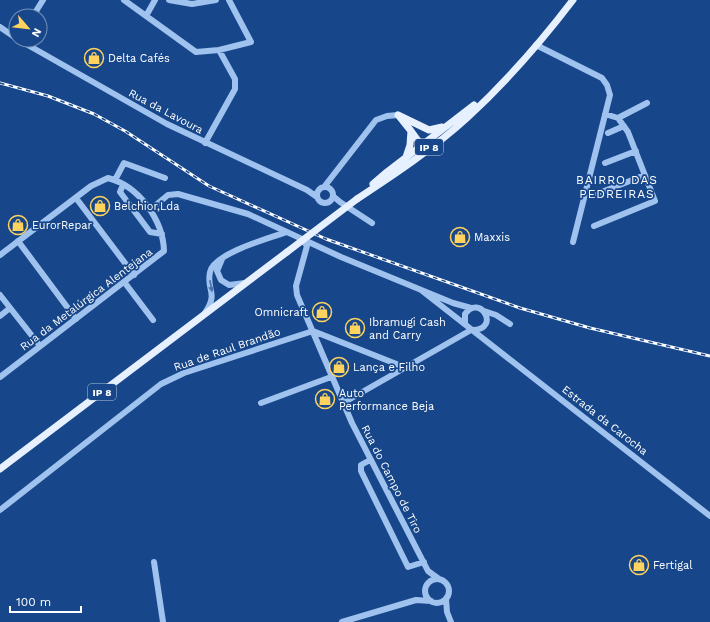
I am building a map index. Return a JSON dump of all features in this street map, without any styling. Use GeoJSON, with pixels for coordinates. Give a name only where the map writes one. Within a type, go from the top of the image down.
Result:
{"type":"FeatureCollection","features":[{"type":"Feature","properties":{"kind":"main road","name":"IP 8"},"geometry":{"type":"LineString","coordinates":[[0,468],[357,199],[432,146],[467,118],[536,45],[572,0]]}},
{"type":"Feature","properties":{"kind":"main road","name":"IP 8"},"geometry":{"type":"LineString","coordinates":[[357,199],[424,142],[496,88]]}},
{"type":"Feature","properties":{"kind":"main road"},"geometry":{"type":"LineString","coordinates":[[398,115],[429,130],[452,122]]}},
{"type":"Feature","properties":{"kind":"main road"},"geometry":{"type":"LineString","coordinates":[[398,115],[419,142],[424,142],[432,146]]}},
{"type":"Feature","properties":{"kind":"main road"},"geometry":{"type":"LineString","coordinates":[[414,158],[425,147],[424,142],[426,137],[418,125]]}},
{"type":"Feature","properties":{"kind":"main road"},"geometry":{"type":"LineString","coordinates":[[406,157],[410,145],[411,131]]}},
{"type":"Feature","properties":{"kind":"street"},"geometry":{"type":"LineString","coordinates":[[124,0],[196,52],[219,50],[251,42],[228,0]]}},
{"type":"Feature","properties":{"kind":"street"},"geometry":{"type":"LineString","coordinates":[[146,16],[155,0]]}},
{"type":"Feature","properties":{"kind":"street"},"geometry":{"type":"LineString","coordinates":[[169,0],[192,4],[216,0]]}},
{"type":"Feature","properties":{"kind":"street"},"geometry":{"type":"LineString","coordinates":[[536,45],[602,78],[607,85],[610,96],[574,242]]}},
{"type":"Feature","properties":{"kind":"street","name":"Rua da Lavoura"},"geometry":{"type":"LineString","coordinates":[[33,48],[167,124],[307,190],[326,194],[372,223]]}},
{"type":"Feature","properties":{"kind":"street"},"geometry":{"type":"LineString","coordinates":[[205,143],[235,89],[234,79],[219,50]]}},
{"type":"Feature","properties":{"kind":"street"},"geometry":{"type":"LineString","coordinates":[[618,118],[647,103]]}},
{"type":"Feature","properties":{"kind":"street"},"geometry":{"type":"LineString","coordinates":[[594,226],[655,201],[636,151],[624,126],[618,118],[605,114]]}},
{"type":"Feature","properties":{"kind":"street"},"geometry":{"type":"LineString","coordinates":[[326,194],[333,177],[376,120],[387,116],[398,115]]}},
{"type":"Feature","properties":{"kind":"street"},"geometry":{"type":"LineString","coordinates":[[608,133],[624,126]]}},
{"type":"Feature","properties":{"kind":"street"},"geometry":{"type":"LineString","coordinates":[[605,163],[636,151]]}},
{"type":"Feature","properties":{"kind":"street"},"geometry":{"type":"LineString","coordinates":[[115,180],[124,163],[165,178]]}},
{"type":"Feature","properties":{"kind":"street"},"geometry":{"type":"LineString","coordinates":[[594,196],[645,175]]}},
{"type":"Feature","properties":{"kind":"street"},"geometry":{"type":"LineString","coordinates":[[0,255],[91,186],[108,178],[115,180],[132,191],[151,209],[162,234]]}},
{"type":"Feature","properties":{"kind":"street"},"geometry":{"type":"LineString","coordinates":[[123,185],[120,192],[150,232],[162,234]]}},
{"type":"Feature","properties":{"kind":"street"},"geometry":{"type":"LineString","coordinates":[[151,209],[168,195],[178,194],[244,212],[302,239],[421,290],[453,303],[471,308],[478,308],[484,312],[494,314],[510,324]]}},
{"type":"Feature","properties":{"kind":"street"},"geometry":{"type":"LineString","coordinates":[[76,198],[134,275]]}},
{"type":"Feature","properties":{"kind":"street"},"geometry":{"type":"LineString","coordinates":[[203,315],[212,299],[210,280],[212,268],[233,252],[287,232]]}},
{"type":"Feature","properties":{"kind":"street","name":"Rua da Metalúrgica Alentejana"},"geometry":{"type":"LineString","coordinates":[[0,377],[164,252],[164,238],[162,234]]}},
{"type":"Feature","properties":{"kind":"street","name":"Rua do Campo de Tiro"},"geometry":{"type":"LineString","coordinates":[[302,239],[307,246],[296,291],[343,403],[370,460],[428,571]]}},
{"type":"Feature","properties":{"kind":"street"},"geometry":{"type":"LineString","coordinates":[[18,242],[76,319]]}},
{"type":"Feature","properties":{"kind":"street"},"geometry":{"type":"LineString","coordinates":[[222,259],[218,271],[221,280],[229,285],[247,283]]}},
{"type":"Feature","properties":{"kind":"street"},"geometry":{"type":"LineString","coordinates":[[124,283],[153,320]]}},
{"type":"Feature","properties":{"kind":"street"},"geometry":{"type":"LineString","coordinates":[[421,290],[465,322]]}},
{"type":"Feature","properties":{"kind":"street"},"geometry":{"type":"LineString","coordinates":[[0,295],[40,346]]}},
{"type":"Feature","properties":{"kind":"street"},"geometry":{"type":"LineString","coordinates":[[448,310],[453,303]]}},
{"type":"Feature","properties":{"kind":"street"},"geometry":{"type":"LineString","coordinates":[[453,303],[472,330]]}},
{"type":"Feature","properties":{"kind":"street"},"geometry":{"type":"LineString","coordinates":[[0,316],[10,308]]}},
{"type":"Feature","properties":{"kind":"street"},"geometry":{"type":"LineString","coordinates":[[461,335],[471,308]]}},
{"type":"Feature","properties":{"kind":"street"},"geometry":{"type":"LineString","coordinates":[[484,312],[486,324],[485,334],[488,341]]}},
{"type":"Feature","properties":{"kind":"street"},"geometry":{"type":"LineString","coordinates":[[343,403],[461,335],[472,330],[479,330],[494,320],[502,320]]}},
{"type":"Feature","properties":{"kind":"street","name":"Estrada da Carocha"},"geometry":{"type":"LineString","coordinates":[[472,330],[710,516]]}},
{"type":"Feature","properties":{"kind":"street"},"geometry":{"type":"LineString","coordinates":[[312,332],[404,367]]}},
{"type":"Feature","properties":{"kind":"street","name":"Rua de Raul Brandão"},"geometry":{"type":"LineString","coordinates":[[0,510],[161,384],[184,373],[312,332]]}},
{"type":"Feature","properties":{"kind":"street"},"geometry":{"type":"LineString","coordinates":[[262,403],[331,376]]}},
{"type":"Feature","properties":{"kind":"street"},"geometry":{"type":"LineString","coordinates":[[370,460],[361,465],[361,471],[408,567],[424,562]]}},
{"type":"Feature","properties":{"kind":"street"},"geometry":{"type":"LineString","coordinates":[[154,562],[164,622]]}},
{"type":"Feature","properties":{"kind":"street"},"geometry":{"type":"LineString","coordinates":[[428,571],[448,586],[448,594],[446,599],[447,612],[450,622]]}},
{"type":"Feature","properties":{"kind":"street"},"geometry":{"type":"LineString","coordinates":[[428,571],[426,595],[447,612]]}},
{"type":"Feature","properties":{"kind":"street"},"geometry":{"type":"LineString","coordinates":[[416,600],[427,587],[439,579]]}},
{"type":"Feature","properties":{"kind":"street"},"geometry":{"type":"LineString","coordinates":[[342,622],[416,600],[442,602],[446,599]]}},
{"type":"Feature","properties":{"kind":"railway"},"geometry":{"type":"LineString","coordinates":[[0,83],[48,96],[94,114],[125,131],[209,186],[326,239],[520,308],[590,328],[710,356]]}},
{"type":"Feature","properties":{"kind":"place","name":"Delta Cafés"},"geometry":{"type":"Point","coordinates":[94,58]}},
{"type":"Feature","properties":{"kind":"place","name":"Belchior,Lda"},"geometry":{"type":"Point","coordinates":[100,206]}},
{"type":"Feature","properties":{"kind":"place","name":"EurorRepar"},"geometry":{"type":"Point","coordinates":[18,225]}},
{"type":"Feature","properties":{"kind":"place","name":"Maxxis"},"geometry":{"type":"Point","coordinates":[460,237]}},
{"type":"Feature","properties":{"kind":"place","name":"Omnicraft"},"geometry":{"type":"Point","coordinates":[322,312]}},
{"type":"Feature","properties":{"kind":"place","name":"Ibramugi Cash and Carry"},"geometry":{"type":"Point","coordinates":[355,328]}},
{"type":"Feature","properties":{"kind":"place","name":"Lança e Filho"},"geometry":{"type":"Point","coordinates":[339,367]}},
{"type":"Feature","properties":{"kind":"place","name":"Auto Performance Beja"},"geometry":{"type":"Point","coordinates":[325,399]}},
{"type":"Feature","properties":{"kind":"place","name":"Fertigal"},"geometry":{"type":"Point","coordinates":[639,565]}},
{"type":"Feature","properties":{"kind":"district","name":"BAIRRO DAS PEDREIRAS"},"geometry":{"type":"Point","coordinates":[617,187]}}]}
